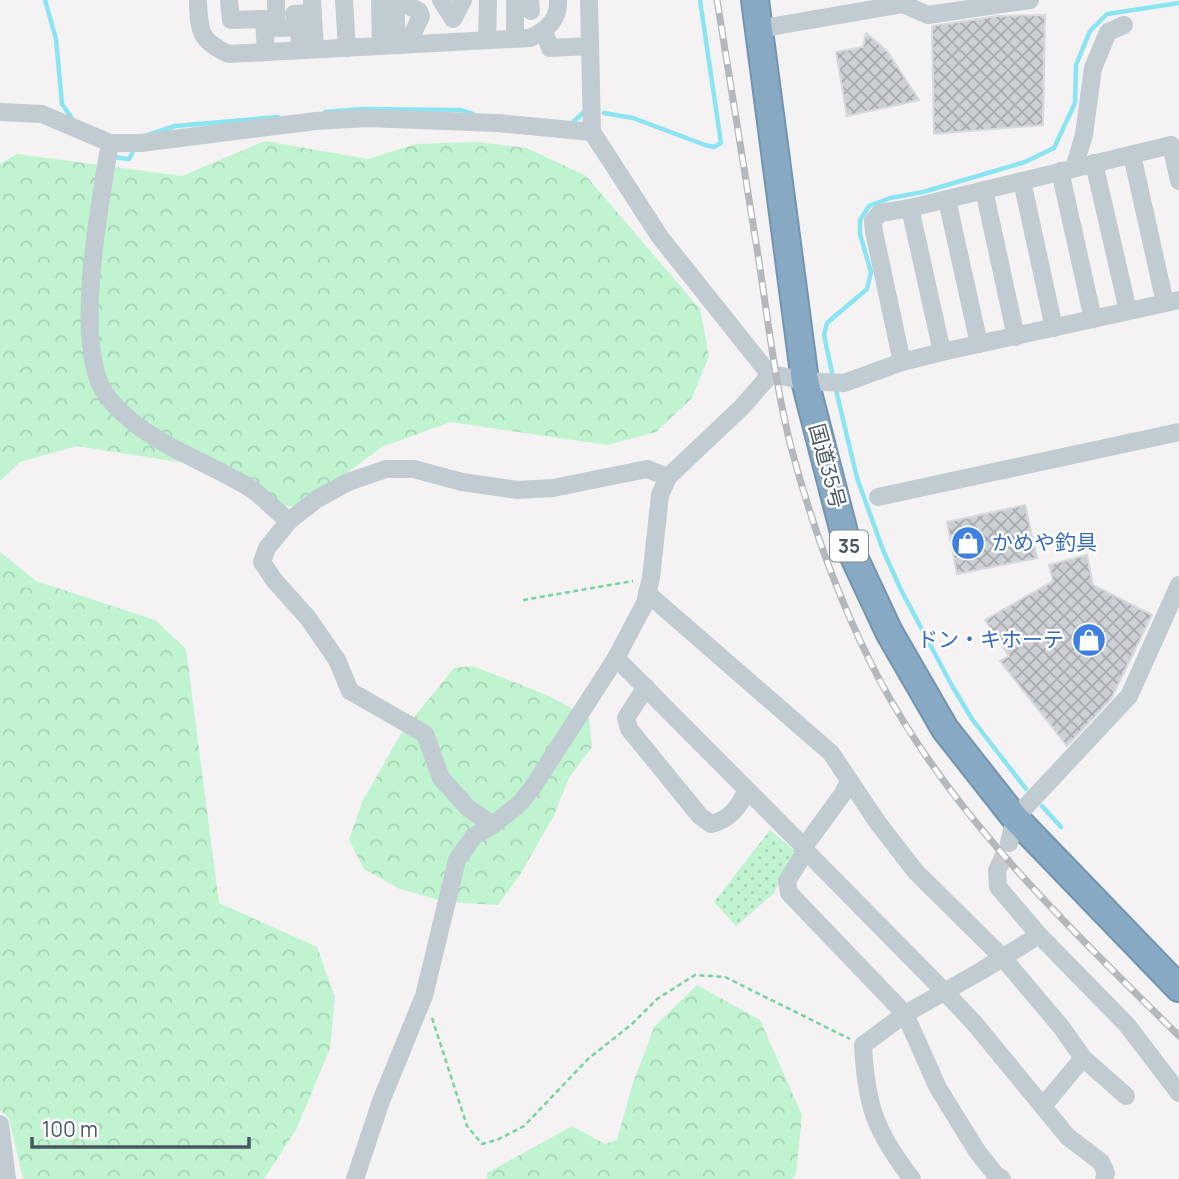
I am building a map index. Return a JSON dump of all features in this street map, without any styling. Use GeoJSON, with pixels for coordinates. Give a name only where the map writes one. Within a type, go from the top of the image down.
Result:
{"type":"FeatureCollection","features":[{"type":"Feature","properties":{"kind":"highway","name":"国道35号"},"geometry":{"type":"LineString","coordinates":[[754,0],[815,382],[846,540],[889,632],[946,729],[1015,818],[1179,988]]}},
{"type":"Feature","properties":{"kind":"street"},"geometry":{"type":"LineString","coordinates":[[198,0],[201,35],[214,48],[229,54],[530,38],[544,31],[554,20],[559,9],[558,0]]}},
{"type":"Feature","properties":{"kind":"street"},"geometry":{"type":"LineString","coordinates":[[229,0],[231,20],[264,19],[266,52]]}},
{"type":"Feature","properties":{"kind":"street"},"geometry":{"type":"LineString","coordinates":[[276,0],[276,28],[299,27],[307,50]]}},
{"type":"Feature","properties":{"kind":"street"},"geometry":{"type":"LineString","coordinates":[[344,0],[347,47]]}},
{"type":"Feature","properties":{"kind":"street"},"geometry":{"type":"LineString","coordinates":[[441,0],[453,19],[463,0]]}},
{"type":"Feature","properties":{"kind":"street"},"geometry":{"type":"LineString","coordinates":[[589,0],[592,132],[660,237],[770,375]]}},
{"type":"Feature","properties":{"kind":"street"},"geometry":{"type":"LineString","coordinates":[[758,29],[890,3],[903,4],[928,15],[1030,0]]}},
{"type":"Feature","properties":{"kind":"street"},"geometry":{"type":"LineString","coordinates":[[487,40],[488,1],[523,3],[516,38]]}},
{"type":"Feature","properties":{"kind":"street"},"geometry":{"type":"LineString","coordinates":[[407,5],[421,16],[396,45],[390,10],[407,5]]}},
{"type":"Feature","properties":{"kind":"street"},"geometry":{"type":"LineString","coordinates":[[294,14],[312,7],[307,50]]}},
{"type":"Feature","properties":{"kind":"street"},"geometry":{"type":"LineString","coordinates":[[1093,319],[1067,169],[1084,135],[1096,58],[1108,32],[1124,25]]}},
{"type":"Feature","properties":{"kind":"street"},"geometry":{"type":"LineString","coordinates":[[544,31],[550,48],[590,46]]}},
{"type":"Feature","properties":{"kind":"street"},"geometry":{"type":"LineString","coordinates":[[0,112],[42,114],[110,144],[141,143],[316,121],[367,118],[497,123],[592,132]]}},
{"type":"Feature","properties":{"kind":"street"},"geometry":{"type":"LineString","coordinates":[[902,362],[873,232],[873,221],[880,213],[947,200],[1175,143],[1179,181]]}},
{"type":"Feature","properties":{"kind":"street"},"geometry":{"type":"LineString","coordinates":[[110,144],[99,211],[89,316],[93,362],[102,388],[124,415],[142,429],[254,491],[289,522]]}},
{"type":"Feature","properties":{"kind":"street"},"geometry":{"type":"LineString","coordinates":[[355,1179],[381,1101],[425,996],[457,860],[474,836],[493,825],[520,803],[531,790],[616,658],[645,603],[660,495],[668,477],[741,408],[770,375],[815,382],[844,383],[902,362],[942,352],[1172,301],[1132,155]]}},
{"type":"Feature","properties":{"kind":"street"},"geometry":{"type":"LineString","coordinates":[[1094,163],[1128,311]]}},
{"type":"Feature","properties":{"kind":"street"},"geometry":{"type":"LineString","coordinates":[[1022,180],[1054,328]]}},
{"type":"Feature","properties":{"kind":"street"},"geometry":{"type":"LineString","coordinates":[[984,190],[1016,337]]}},
{"type":"Feature","properties":{"kind":"street"},"geometry":{"type":"LineString","coordinates":[[947,200],[979,344]]}},
{"type":"Feature","properties":{"kind":"street"},"geometry":{"type":"LineString","coordinates":[[910,208],[942,352]]}},
{"type":"Feature","properties":{"kind":"street"},"geometry":{"type":"LineString","coordinates":[[878,497],[1179,432]]}},
{"type":"Feature","properties":{"kind":"street"},"geometry":{"type":"LineString","coordinates":[[493,825],[468,808],[441,778],[425,734],[350,691],[337,660],[309,618],[274,580],[262,562],[267,548],[289,522],[317,499],[386,469],[414,469],[451,480],[518,490],[553,488],[648,469],[668,477]]}},
{"type":"Feature","properties":{"kind":"street"},"geometry":{"type":"LineString","coordinates":[[1009,843],[1015,818],[1129,696],[1179,585]]}},
{"type":"Feature","properties":{"kind":"street"},"geometry":{"type":"LineString","coordinates":[[649,586],[831,753],[916,872],[1003,958],[1062,1028],[1083,1058],[1126,1096]]}},
{"type":"Feature","properties":{"kind":"street"},"geometry":{"type":"LineString","coordinates":[[616,658],[945,992],[1068,1137],[1101,1162],[1107,1173],[1104,1179]]}},
{"type":"Feature","properties":{"kind":"street"},"geometry":{"type":"LineString","coordinates":[[646,687],[626,718],[629,729],[700,816],[711,824],[724,821],[747,792]]}},
{"type":"Feature","properties":{"kind":"street"},"geometry":{"type":"LineString","coordinates":[[849,780],[787,881],[789,893],[905,1014],[938,1088],[995,1177]]}},
{"type":"Feature","properties":{"kind":"street"},"geometry":{"type":"LineString","coordinates":[[998,872],[998,887],[1039,935],[1127,1025],[1179,1093]]}},
{"type":"Feature","properties":{"kind":"street"},"geometry":{"type":"LineString","coordinates":[[912,1179],[892,1153],[877,1126],[864,1075],[863,1045],[905,1014],[1039,935]]}},
{"type":"Feature","properties":{"kind":"street"},"geometry":{"type":"LineString","coordinates":[[1043,1106],[1083,1058]]}},
{"type":"Feature","properties":{"kind":"street"},"geometry":{"type":"LineString","coordinates":[[0,1124],[7,1179]]}},
{"type":"Feature","properties":{"kind":"path"},"geometry":{"type":"LineString","coordinates":[[523,600],[649,586]]}},
{"type":"Feature","properties":{"kind":"path"},"geometry":{"type":"LineString","coordinates":[[425,996],[467,1126],[482,1144],[499,1139],[524,1126],[588,1059],[632,1024],[657,999],[695,975],[725,977],[863,1045]]}},
{"type":"Feature","properties":{"kind":"green space"},"geometry":{"type":"Polygon","coordinates":[[[265,141],[368,159],[416,144],[476,142],[527,148],[586,176],[700,309],[709,356],[692,398],[656,432],[607,445],[450,422],[382,447],[301,507],[263,504],[191,464],[77,446],[20,462],[0,481],[0,164],[17,154],[182,176],[265,141]]]}},
{"type":"Feature","properties":{"kind":"green space"},"geometry":{"type":"Polygon","coordinates":[[[0,552],[36,581],[155,620],[186,649],[219,903],[317,947],[335,997],[330,1048],[297,1128],[264,1179],[23,1179],[9,1118],[0,1110],[0,552]]]}},
{"type":"Feature","properties":{"kind":"green space"},"geometry":{"type":"Polygon","coordinates":[[[473,666],[549,696],[589,718],[592,747],[569,778],[553,817],[521,873],[498,905],[446,902],[400,889],[364,869],[349,840],[362,802],[402,732],[454,668],[473,666]]]}},
{"type":"Feature","properties":{"kind":"green space"},"geometry":{"type":"Polygon","coordinates":[[[770,830],[796,852],[774,893],[736,926],[714,902],[770,830]]]}},
{"type":"Feature","properties":{"kind":"green space"},"geometry":{"type":"Polygon","coordinates":[[[697,985],[760,1020],[802,1115],[796,1174],[792,1179],[487,1179],[487,1173],[572,1126],[605,1144],[617,1140],[632,1086],[654,1027],[697,985]]]}},
{"type":"Feature","properties":{"kind":"building"},"geometry":{"type":"Polygon","coordinates":[[[1045,15],[1043,125],[934,134],[932,26],[997,16],[1045,15]]]}},
{"type":"Feature","properties":{"kind":"building"},"geometry":{"type":"Polygon","coordinates":[[[866,33],[887,51],[919,100],[847,116],[836,52],[863,47],[866,33]]]}},
{"type":"Feature","properties":{"kind":"building"},"geometry":{"type":"Polygon","coordinates":[[[1025,505],[1037,558],[957,574],[947,522],[1025,505]]]}},
{"type":"Feature","properties":{"kind":"building","name":"ドン・キホーテ"},"geometry":{"type":"Polygon","coordinates":[[[1087,555],[1093,585],[1152,615],[1111,699],[1067,746],[1000,661],[1009,656],[985,620],[1053,581],[1049,565],[1087,555]]]}},
{"type":"Feature","properties":{"kind":"waterway"},"geometry":{"type":"LineString","coordinates":[[45,0],[56,39],[62,104],[73,120]]}},
{"type":"Feature","properties":{"kind":"waterway"},"geometry":{"type":"LineString","coordinates":[[604,113],[633,118],[705,145],[714,147],[721,143],[700,0]]}},
{"type":"Feature","properties":{"kind":"waterway"},"geometry":{"type":"LineString","coordinates":[[833,377],[824,335],[827,323],[867,289],[871,272],[860,234],[860,220],[869,206],[1025,162],[1054,148],[1075,103],[1076,65],[1090,31],[1107,14],[1179,3]]}},
{"type":"Feature","properties":{"kind":"waterway"},"geometry":{"type":"LineString","coordinates":[[325,112],[362,109],[460,110],[473,114]]}},
{"type":"Feature","properties":{"kind":"waterway"},"geometry":{"type":"LineString","coordinates":[[571,124],[585,111]]}},
{"type":"Feature","properties":{"kind":"waterway"},"geometry":{"type":"LineString","coordinates":[[145,136],[175,126],[278,117]]}},
{"type":"Feature","properties":{"kind":"waterway"},"geometry":{"type":"LineString","coordinates":[[112,157],[129,159],[135,148]]}},
{"type":"Feature","properties":{"kind":"waterway"},"geometry":{"type":"LineString","coordinates":[[835,386],[857,478],[900,588],[972,719],[1026,789]]}},
{"type":"Feature","properties":{"kind":"waterway"},"geometry":{"type":"LineString","coordinates":[[1042,806],[1061,827]]}},
{"type":"Feature","properties":{"kind":"tunnel"},"geometry":{"type":"LineString","coordinates":[[997,871],[1009,843]]}},
{"type":"Feature","properties":{"kind":"railway"},"geometry":{"type":"LineString","coordinates":[[717,0],[785,423],[818,535],[851,621],[907,728],[976,823],[1055,911],[1179,1036]]}},
{"type":"Feature","properties":{"kind":"place","name":"かめや釣具"},"geometry":{"type":"Point","coordinates":[968,543]}},
{"type":"Feature","properties":{"kind":"place","name":"ドン・キホーテ"},"geometry":{"type":"Point","coordinates":[1089,640]}}]}
